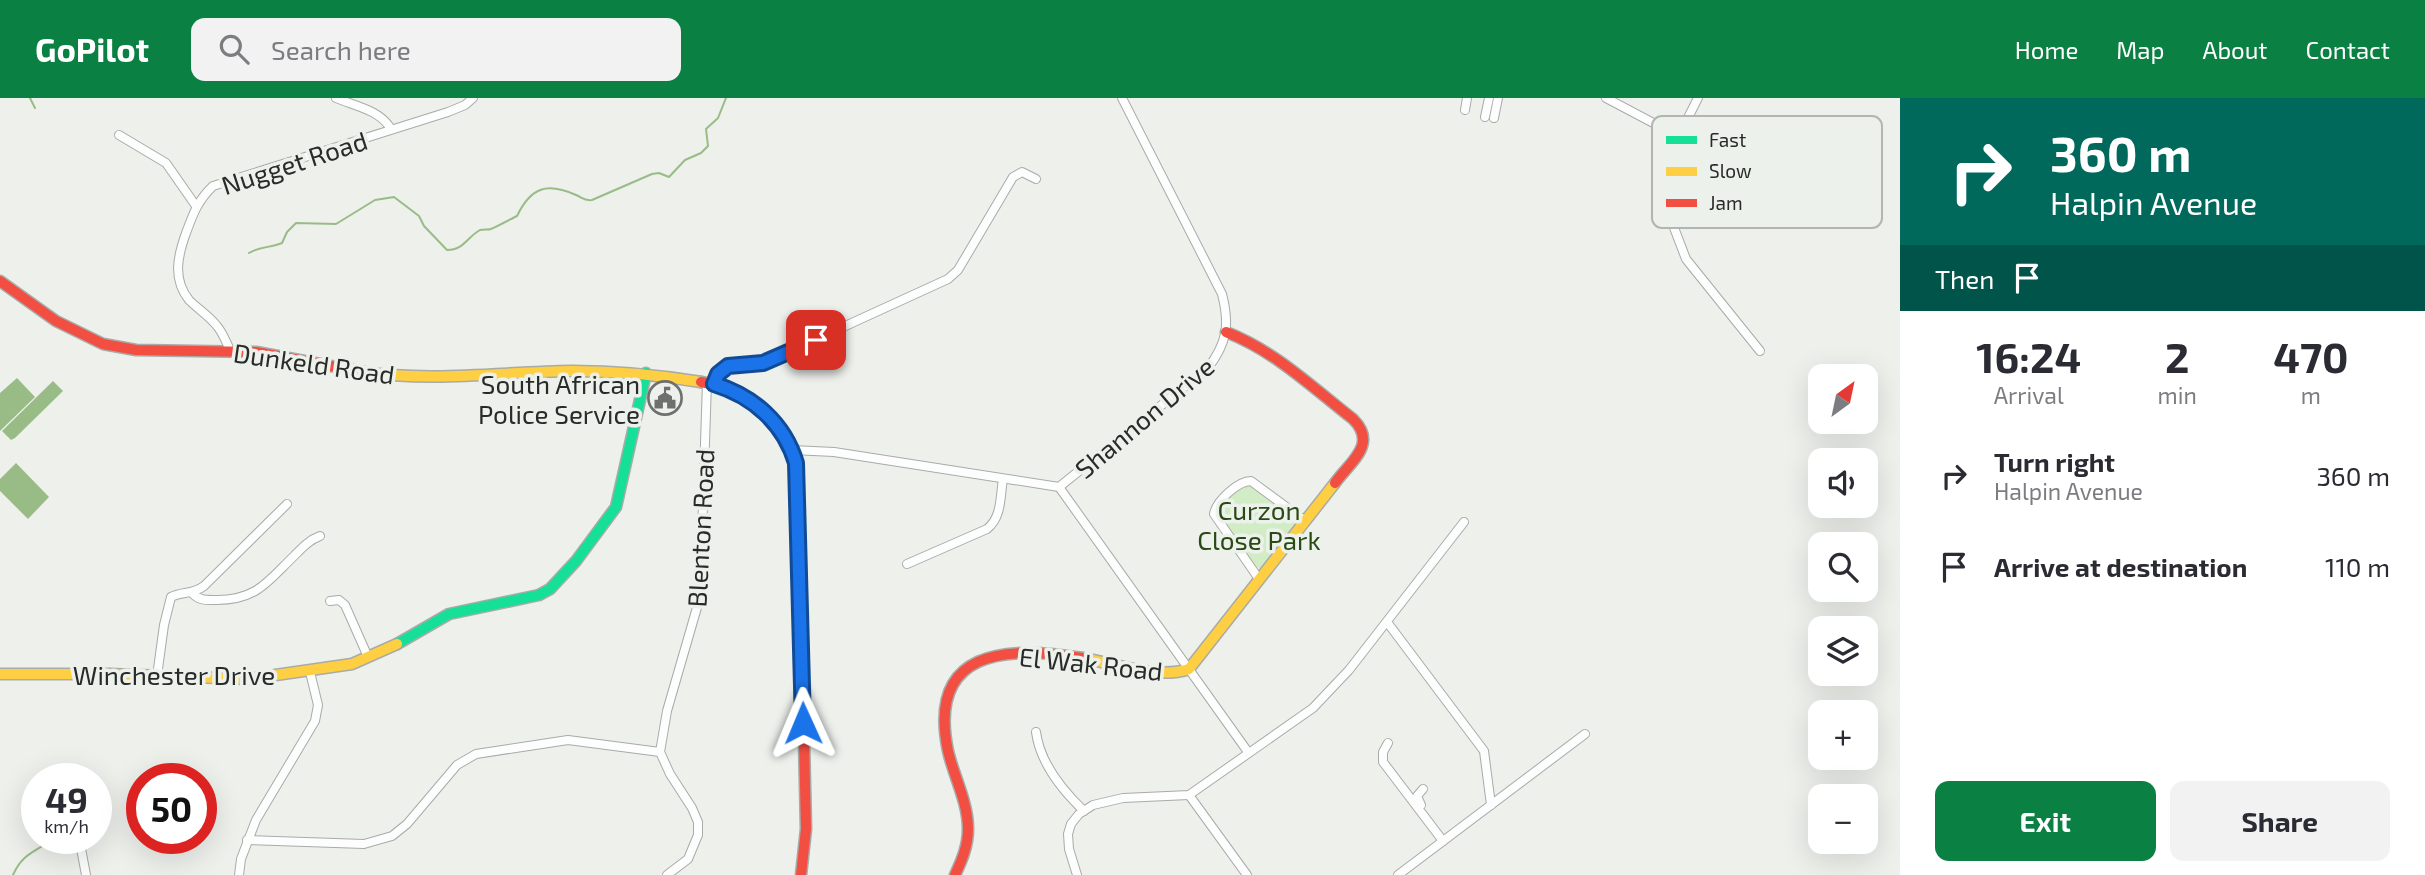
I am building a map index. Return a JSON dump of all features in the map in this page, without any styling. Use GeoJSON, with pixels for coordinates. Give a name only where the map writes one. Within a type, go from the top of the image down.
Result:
{"type":"FeatureCollection","features":[{"type":"Feature","properties":{"kind":"street"},"geometry":{"type":"LineString","coordinates":[[335,98],[382,117],[391,129]]}},
{"type":"Feature","properties":{"kind":"street","name":"Nugget Road"},"geometry":{"type":"LineString","coordinates":[[230,350],[219,327],[189,299],[180,282],[179,255],[196,206],[213,186],[448,112],[465,105],[473,98]]}},
{"type":"Feature","properties":{"kind":"street","name":"Shannon Drive"},"geometry":{"type":"LineString","coordinates":[[792,450],[834,452],[1059,487],[1208,368],[1221,351],[1226,332],[1222,294],[1122,98]]}},
{"type":"Feature","properties":{"kind":"street"},"geometry":{"type":"LineString","coordinates":[[1465,110],[1467,98]]}},
{"type":"Feature","properties":{"kind":"street"},"geometry":{"type":"LineString","coordinates":[[1489,98],[1489,117],[1498,98]]}},
{"type":"Feature","properties":{"kind":"street"},"geometry":{"type":"LineString","coordinates":[[1606,98],[1652,122]]}},
{"type":"Feature","properties":{"kind":"street"},"geometry":{"type":"LineString","coordinates":[[1688,116],[1698,98]]}},
{"type":"Feature","properties":{"kind":"street"},"geometry":{"type":"LineString","coordinates":[[118,135],[166,163],[196,206]]}},
{"type":"Feature","properties":{"kind":"street"},"geometry":{"type":"LineString","coordinates":[[710,383],[728,366],[763,363],[782,356],[948,279],[958,270],[1013,177],[1022,172],[1036,179]]}},
{"type":"Feature","properties":{"kind":"street"},"geometry":{"type":"LineString","coordinates":[[1674,228],[1692,268],[1760,351]]}},
{"type":"Feature","properties":{"kind":"street","name":"Dunkeld Road"},"geometry":{"type":"LineString","coordinates":[[0,281],[74,331],[100,344],[120,348],[257,352],[394,376],[609,371],[646,373],[710,383],[732,390],[758,406],[775,423],[792,450]]}},
{"type":"Feature","properties":{"kind":"street","name":"El Wak Road"},"geometry":{"type":"LineString","coordinates":[[955,875],[965,852],[969,831],[967,810],[950,761],[944,726],[944,703],[958,676],[973,663],[996,655],[1032,652],[1149,670],[1183,672],[1189,669],[1361,450],[1365,438],[1363,430],[1353,419],[1263,349],[1247,339],[1226,332]]}},
{"type":"Feature","properties":{"kind":"street","name":"Winchester Drive"},"geometry":{"type":"LineString","coordinates":[[0,674],[248,680],[310,672],[352,664],[410,638],[449,614],[539,595],[561,579],[608,522],[616,507],[646,373]]}},
{"type":"Feature","properties":{"kind":"street","name":"Blenton Road"},"geometry":{"type":"LineString","coordinates":[[660,752],[667,711],[695,618],[699,595],[710,383]]}},
{"type":"Feature","properties":{"kind":"street"},"geometry":{"type":"LineString","coordinates":[[792,450],[798,475],[806,829],[801,875]]}},
{"type":"Feature","properties":{"kind":"street"},"geometry":{"type":"LineString","coordinates":[[907,564],[988,529],[998,516],[1003,479]]}},
{"type":"Feature","properties":{"kind":"street"},"geometry":{"type":"LineString","coordinates":[[1259,579],[1214,514],[1216,504],[1241,484],[1251,481],[1304,520]]}},
{"type":"Feature","properties":{"kind":"street"},"geometry":{"type":"LineString","coordinates":[[1059,487],[1248,752]]}},
{"type":"Feature","properties":{"kind":"street"},"geometry":{"type":"LineString","coordinates":[[157,676],[164,625],[172,597],[192,593],[204,586],[287,503]]}},
{"type":"Feature","properties":{"kind":"street"},"geometry":{"type":"LineString","coordinates":[[1077,875],[1069,849],[1068,834],[1071,824],[1084,811],[1093,805],[1124,798],[1189,795],[1313,708],[1349,670],[1464,522]]}},
{"type":"Feature","properties":{"kind":"street"},"geometry":{"type":"LineString","coordinates":[[192,593],[202,599],[225,600],[248,596],[265,585],[307,543],[320,536]]}},
{"type":"Feature","properties":{"kind":"street"},"geometry":{"type":"LineString","coordinates":[[330,601],[340,600],[345,605],[368,657]]}},
{"type":"Feature","properties":{"kind":"street"},"geometry":{"type":"LineString","coordinates":[[1387,622],[1484,751],[1491,805]]}},
{"type":"Feature","properties":{"kind":"street"},"geometry":{"type":"LineString","coordinates":[[239,875],[247,840],[256,820],[315,721],[318,705],[310,672]]}},
{"type":"Feature","properties":{"kind":"street"},"geometry":{"type":"LineString","coordinates":[[1036,732],[1040,747],[1055,777],[1084,811]]}},
{"type":"Feature","properties":{"kind":"street"},"geometry":{"type":"LineString","coordinates":[[1398,875],[1585,734]]}},
{"type":"Feature","properties":{"kind":"street"},"geometry":{"type":"LineString","coordinates":[[247,840],[364,844],[392,836],[407,824],[457,765],[476,754],[568,740],[660,752],[698,822],[698,835],[688,859],[667,875]]}},
{"type":"Feature","properties":{"kind":"street"},"geometry":{"type":"LineString","coordinates":[[1388,743],[1383,752],[1383,762],[1444,840]]}},
{"type":"Feature","properties":{"kind":"street"},"geometry":{"type":"LineString","coordinates":[[1423,789],[1417,800],[1444,840]]}},
{"type":"Feature","properties":{"kind":"street"},"geometry":{"type":"LineString","coordinates":[[1189,795],[1247,875]]}},
{"type":"Feature","properties":{"kind":"street"},"geometry":{"type":"LineString","coordinates":[[82,854],[86,875]]}},
{"type":"Feature","properties":{"kind":"green space","name":"Curzon Close Park"},"geometry":{"type":"Polygon","coordinates":[[[1245,483],[1253,483],[1293,514],[1296,523],[1261,569],[1255,566],[1217,514],[1218,508],[1245,483]]]}},
{"type":"Feature","properties":{"kind":"shaded area"},"geometry":{"type":"Polygon","coordinates":[[[17,378],[35,397],[0,431],[0,393],[17,378]]]}},
{"type":"Feature","properties":{"kind":"shaded area"},"geometry":{"type":"Polygon","coordinates":[[[53,381],[63,391],[11,440],[2,431],[53,381]]]}},
{"type":"Feature","properties":{"kind":"shaded area"},"geometry":{"type":"Polygon","coordinates":[[[16,463],[49,497],[28,519],[0,491],[0,479],[16,463]]]}},
{"type":"Feature","properties":{"kind":"waterway"},"geometry":{"type":"LineString","coordinates":[[30,98],[35,108]]}},
{"type":"Feature","properties":{"kind":"waterway"},"geometry":{"type":"LineString","coordinates":[[249,253],[282,243],[287,232],[296,223],[336,224],[375,200],[394,197],[419,216],[424,226],[447,250],[457,248],[480,230],[491,229],[517,216],[528,199],[541,190],[557,189],[592,200],[652,174],[659,173],[669,177],[685,160],[701,153],[708,146],[706,129],[718,118],[726,98]]}},
{"type":"Feature","properties":{"kind":"waterway"},"geometry":{"type":"LineString","coordinates":[[13,875],[30,854]]}},
{"type":"Feature","properties":{"kind":"traffic: fast"},"geometry":{"type":"LineString","coordinates":[[397,644],[449,614],[539,595],[550,589],[576,561],[616,507],[646,373]]}},
{"type":"Feature","properties":{"kind":"traffic: slow"},"geometry":{"type":"LineString","coordinates":[[363,372],[441,376],[588,371],[701,382]]}},
{"type":"Feature","properties":{"kind":"traffic: slow"},"geometry":{"type":"LineString","coordinates":[[1082,658],[1149,672],[1189,669],[1335,483]]}},
{"type":"Feature","properties":{"kind":"traffic: slow"},"geometry":{"type":"LineString","coordinates":[[0,674],[109,674],[248,679],[352,664],[397,644]]}},
{"type":"Feature","properties":{"kind":"traffic: jam"},"geometry":{"type":"LineString","coordinates":[[0,281],[56,321],[103,344],[136,350],[256,352],[363,372]]}},
{"type":"Feature","properties":{"kind":"traffic: jam"},"geometry":{"type":"LineString","coordinates":[[1226,332],[1277,359],[1353,419],[1360,428],[1363,444],[1335,483]]}},
{"type":"Feature","properties":{"kind":"traffic: jam"},"geometry":{"type":"LineString","coordinates":[[701,382],[736,393],[765,413],[786,441],[798,476],[806,829],[801,875]]}},
{"type":"Feature","properties":{"kind":"traffic: jam"},"geometry":{"type":"LineString","coordinates":[[955,875],[966,847],[968,829],[963,799],[948,751],[945,717],[949,692],[961,674],[978,662],[1000,655],[1026,653],[1082,658]]}},
{"type":"Feature","properties":{"kind":"place","name":"South African Police Service"},"geometry":{"type":"Point","coordinates":[665,398]}},
{"type":"Feature","properties":{"kind":"route"},"geometry":{"type":"LineString","coordinates":[[803,723],[799,496],[796,463],[788,441],[758,406],[740,394],[714,384],[718,374],[728,366],[763,363],[816,340]]}}]}
